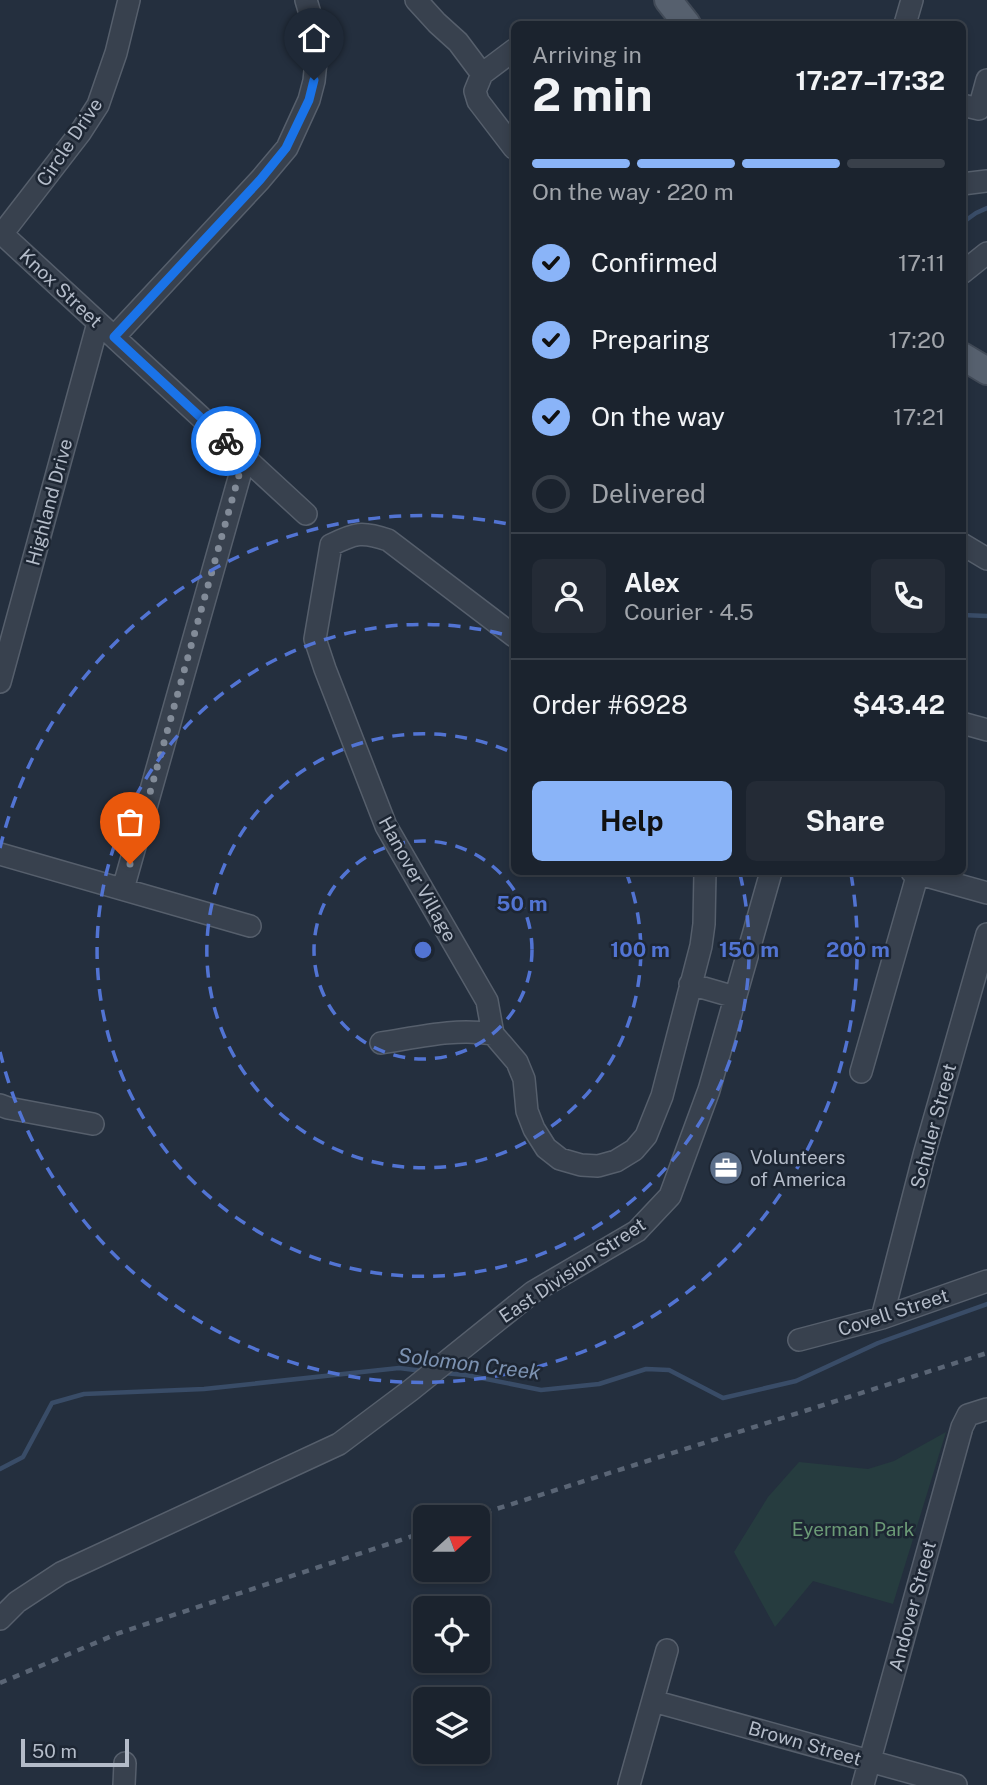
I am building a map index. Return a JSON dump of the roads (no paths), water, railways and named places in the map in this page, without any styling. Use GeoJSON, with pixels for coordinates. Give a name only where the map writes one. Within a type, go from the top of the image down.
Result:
{"type":"FeatureCollection","features":[{"type":"Feature","properties":{"kind":"main road"},"geometry":{"type":"LineString","coordinates":[[668,0],[685,21]]}},
{"type":"Feature","properties":{"kind":"main road"},"geometry":{"type":"LineString","coordinates":[[966,358],[987,371]]}},
{"type":"Feature","properties":{"kind":"street","name":"Circle Drive"},"geometry":{"type":"LineString","coordinates":[[1,233],[99,105],[129,0]]}},
{"type":"Feature","properties":{"kind":"street"},"geometry":{"type":"LineString","coordinates":[[106,330],[260,180],[286,148],[309,100],[315,71],[316,34],[306,0]]}},
{"type":"Feature","properties":{"kind":"street"},"geometry":{"type":"LineString","coordinates":[[416,0],[458,42],[482,74]]}},
{"type":"Feature","properties":{"kind":"street"},"geometry":{"type":"LineString","coordinates":[[906,21],[912,0]]}},
{"type":"Feature","properties":{"kind":"street"},"geometry":{"type":"LineString","coordinates":[[511,52],[482,74],[475,91],[478,101],[511,144]]}},
{"type":"Feature","properties":{"kind":"street"},"geometry":{"type":"LineString","coordinates":[[971,107],[987,80]]}},
{"type":"Feature","properties":{"kind":"street"},"geometry":{"type":"LineString","coordinates":[[966,184],[987,181]]}},
{"type":"Feature","properties":{"kind":"street","name":"Knox Street"},"geometry":{"type":"LineString","coordinates":[[1,233],[306,514]]}},
{"type":"Feature","properties":{"kind":"street"},"geometry":{"type":"LineString","coordinates":[[966,270],[987,253]]}},
{"type":"Feature","properties":{"kind":"street","name":"Highland Drive"},"geometry":{"type":"LineString","coordinates":[[0,682],[106,330]]}},
{"type":"Feature","properties":{"kind":"street"},"geometry":{"type":"LineString","coordinates":[[123,889],[244,457]]}},
{"type":"Feature","properties":{"kind":"street","name":"Hanover Village"},"geometry":{"type":"LineString","coordinates":[[511,634],[388,540],[372,535],[354,534],[331,545],[315,639],[386,826],[487,1001],[493,1034],[517,1062],[524,1079],[527,1111],[534,1129],[546,1148],[561,1159],[580,1165],[598,1166],[616,1161],[634,1150],[646,1136],[662,1096],[701,946],[705,875]]}},
{"type":"Feature","properties":{"kind":"street"},"geometry":{"type":"LineString","coordinates":[[966,546],[987,559]]}},
{"type":"Feature","properties":{"kind":"street"},"geometry":{"type":"LineString","coordinates":[[966,724],[987,730]]}},
{"type":"Feature","properties":{"kind":"street"},"geometry":{"type":"LineString","coordinates":[[0,855],[250,926]]}},
{"type":"Feature","properties":{"kind":"street","name":"East Division Street"},"geometry":{"type":"LineString","coordinates":[[0,1619],[17,1602],[61,1573],[339,1444],[533,1292],[637,1231],[670,1196],[709,1090],[770,875]]}},
{"type":"Feature","properties":{"kind":"street"},"geometry":{"type":"LineString","coordinates":[[860,1072],[914,875]]}},
{"type":"Feature","properties":{"kind":"street"},"geometry":{"type":"LineString","coordinates":[[925,875],[987,893]]}},
{"type":"Feature","properties":{"kind":"street","name":"Schuler Street"},"geometry":{"type":"LineString","coordinates":[[881,1318],[924,1155],[986,943]]}},
{"type":"Feature","properties":{"kind":"street"},"geometry":{"type":"LineString","coordinates":[[691,984],[735,998]]}},
{"type":"Feature","properties":{"kind":"street"},"geometry":{"type":"LineString","coordinates":[[381,1043],[454,1031],[493,1034]]}},
{"type":"Feature","properties":{"kind":"street"},"geometry":{"type":"LineString","coordinates":[[3,1112],[93,1124]]}},
{"type":"Feature","properties":{"kind":"street","name":"Covell Street"},"geometry":{"type":"LineString","coordinates":[[799,1340],[881,1318],[987,1281]]}},
{"type":"Feature","properties":{"kind":"street","name":"Andover Street"},"geometry":{"type":"LineString","coordinates":[[863,1785],[962,1427],[968,1415],[987,1409]]}},
{"type":"Feature","properties":{"kind":"street"},"geometry":{"type":"LineString","coordinates":[[629,1785],[667,1650]]}},
{"type":"Feature","properties":{"kind":"street","name":"Brown Street"},"geometry":{"type":"LineString","coordinates":[[653,1701],[956,1785]]}},
{"type":"Feature","properties":{"kind":"street"},"geometry":{"type":"LineString","coordinates":[[124,1785],[125,1763]]}},
{"type":"Feature","properties":{"kind":"waterway","name":"Solomon Creek"},"geometry":{"type":"LineString","coordinates":[[966,220],[987,208]]}},
{"type":"Feature","properties":{"kind":"waterway","name":"Solomon Creek"},"geometry":{"type":"LineString","coordinates":[[966,615],[987,616]]}},
{"type":"Feature","properties":{"kind":"waterway","name":"Solomon Creek"},"geometry":{"type":"LineString","coordinates":[[443,1373],[541,1390],[599,1384],[646,1369],[669,1370],[723,1398],[796,1381],[878,1343],[987,1304]]}},
{"type":"Feature","properties":{"kind":"waterway","name":"Solomon Creek"},"geometry":{"type":"LineString","coordinates":[[0,1469],[23,1457],[52,1403],[84,1394],[204,1389],[399,1368],[423,1371]]}},
{"type":"Feature","properties":{"kind":"railway"},"geometry":{"type":"LineString","coordinates":[[490,1511],[987,1353]]}},
{"type":"Feature","properties":{"kind":"railway"},"geometry":{"type":"LineString","coordinates":[[0,1683],[119,1633],[413,1536]]}},
{"type":"Feature","properties":{"kind":"place","name":"Volunteers of America"},"geometry":{"type":"Point","coordinates":[726,1168]}},
{"type":"Feature","properties":{"kind":"park label","name":"Eyerman Park"},"geometry":{"type":"Point","coordinates":[853,1529]}}]}
